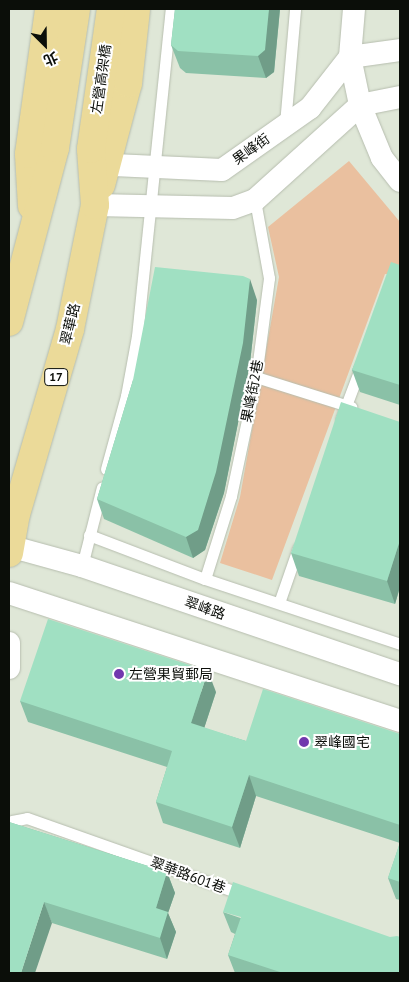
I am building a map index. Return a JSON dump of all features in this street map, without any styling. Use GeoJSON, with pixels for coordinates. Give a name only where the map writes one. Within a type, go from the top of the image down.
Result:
{"type":"FeatureCollection","features":[{"type":"Feature","properties":{"kind":"main road"},"geometry":{"type":"LineString","coordinates":[[33,229],[29,154],[49,9]]}},
{"type":"Feature","properties":{"kind":"main road"},"geometry":{"type":"LineString","coordinates":[[9,322],[55,148],[76,9]]}},
{"type":"Feature","properties":{"kind":"main road","name":"左營高架橋"},"geometry":{"type":"LineString","coordinates":[[96,160],[111,9]]}},
{"type":"Feature","properties":{"kind":"main road"},"geometry":{"type":"LineString","coordinates":[[96,160],[128,83],[136,9]]}},
{"type":"Feature","properties":{"kind":"main road","name":"翠華路"},"geometry":{"type":"LineString","coordinates":[[9,549],[16,514],[70,329],[95,205],[96,160]]}},
{"type":"Feature","properties":{"kind":"street"},"geometry":{"type":"LineString","coordinates":[[354,9],[350,57],[360,105],[382,158],[400,181]]}},
{"type":"Feature","properties":{"kind":"street"},"geometry":{"type":"LineString","coordinates":[[350,57],[400,50]]}},
{"type":"Feature","properties":{"kind":"street","name":"果峰街"},"geometry":{"type":"LineString","coordinates":[[96,160],[156,168],[222,170],[310,108],[350,57]]}},
{"type":"Feature","properties":{"kind":"street"},"geometry":{"type":"LineString","coordinates":[[95,205],[152,204],[233,208],[255,200],[360,105],[400,97]]}},
{"type":"Feature","properties":{"kind":"street","name":"翠峰路"},"geometry":{"type":"LineString","coordinates":[[9,549],[82,566],[400,674]]}},
{"type":"Feature","properties":{"kind":"street"},"geometry":{"type":"LineString","coordinates":[[9,593],[400,721]]}},
{"type":"Feature","properties":{"kind":"street"},"geometry":{"type":"LineString","coordinates":[[9,643],[9,668]]}},
{"type":"Feature","properties":{"kind":"lane"},"geometry":{"type":"LineString","coordinates":[[82,566],[126,396],[137,336],[156,168],[171,9]]}},
{"type":"Feature","properties":{"kind":"lane"},"geometry":{"type":"LineString","coordinates":[[286,124],[295,9]]}},
{"type":"Feature","properties":{"kind":"lane","name":"果峰街2巷"},"geometry":{"type":"LineString","coordinates":[[205,579],[231,496],[256,377],[269,278],[255,200]]}},
{"type":"Feature","properties":{"kind":"lane"},"geometry":{"type":"LineString","coordinates":[[336,433],[366,351]]}},
{"type":"Feature","properties":{"kind":"lane"},"geometry":{"type":"LineString","coordinates":[[256,377],[364,411]]}},
{"type":"Feature","properties":{"kind":"lane"},"geometry":{"type":"LineString","coordinates":[[89,534],[205,579],[399,642]]}},
{"type":"Feature","properties":{"kind":"lane"},"geometry":{"type":"LineString","coordinates":[[279,603],[301,537]]}},
{"type":"Feature","properties":{"kind":"lane","name":"翠華路601巷"},"geometry":{"type":"LineString","coordinates":[[9,830],[12,822],[28,818],[260,901]]}},
{"type":"Feature","properties":{"kind":"shaded area"},"geometry":{"type":"Polygon","coordinates":[[[349,161],[400,222],[400,275],[385,274],[272,580],[220,563],[240,497],[279,277],[268,227],[349,161]]]}},
{"type":"Feature","properties":{"kind":"building"},"geometry":{"type":"Polygon","coordinates":[[[175,9],[269,9],[265,50],[258,56],[178,51],[171,45],[175,9]]]}},
{"type":"Feature","properties":{"kind":"building"},"geometry":{"type":"Polygon","coordinates":[[[391,262],[400,265],[400,385],[352,370],[391,262]]]}},
{"type":"Feature","properties":{"kind":"building"},"geometry":{"type":"Polygon","coordinates":[[[155,267],[243,276],[250,279],[243,343],[216,472],[198,530],[186,537],[97,499],[133,380],[155,267]]]}},
{"type":"Feature","properties":{"kind":"building"},"geometry":{"type":"Polygon","coordinates":[[[341,402],[400,422],[400,540],[387,581],[291,553],[341,402]]]}},
{"type":"Feature","properties":{"kind":"building","name":"翠峰國宅"},"geometry":{"type":"Polygon","coordinates":[[[48,619],[208,671],[191,723],[246,741],[263,689],[400,734],[400,825],[249,775],[232,827],[156,802],[172,751],[20,701],[48,619]]]}},
{"type":"Feature","properties":{"kind":"building"},"geometry":{"type":"Polygon","coordinates":[[[9,822],[167,872],[156,908],[168,912],[160,938],[44,902],[21,973],[9,973],[9,822]]]}},
{"type":"Feature","properties":{"kind":"building"},"geometry":{"type":"Polygon","coordinates":[[[400,842],[400,882],[388,878],[400,842]]]}},
{"type":"Feature","properties":{"kind":"building"},"geometry":{"type":"Polygon","coordinates":[[[233,882],[390,937],[400,937],[400,973],[283,973],[228,955],[241,917],[223,912],[233,882]]]}},
{"type":"Feature","properties":{"kind":"place","name":"左營果貿郵局"},"geometry":{"type":"Point","coordinates":[119,674]}},
{"type":"Feature","properties":{"kind":"place","name":"翠峰國宅"},"geometry":{"type":"Point","coordinates":[304,742]}}]}
